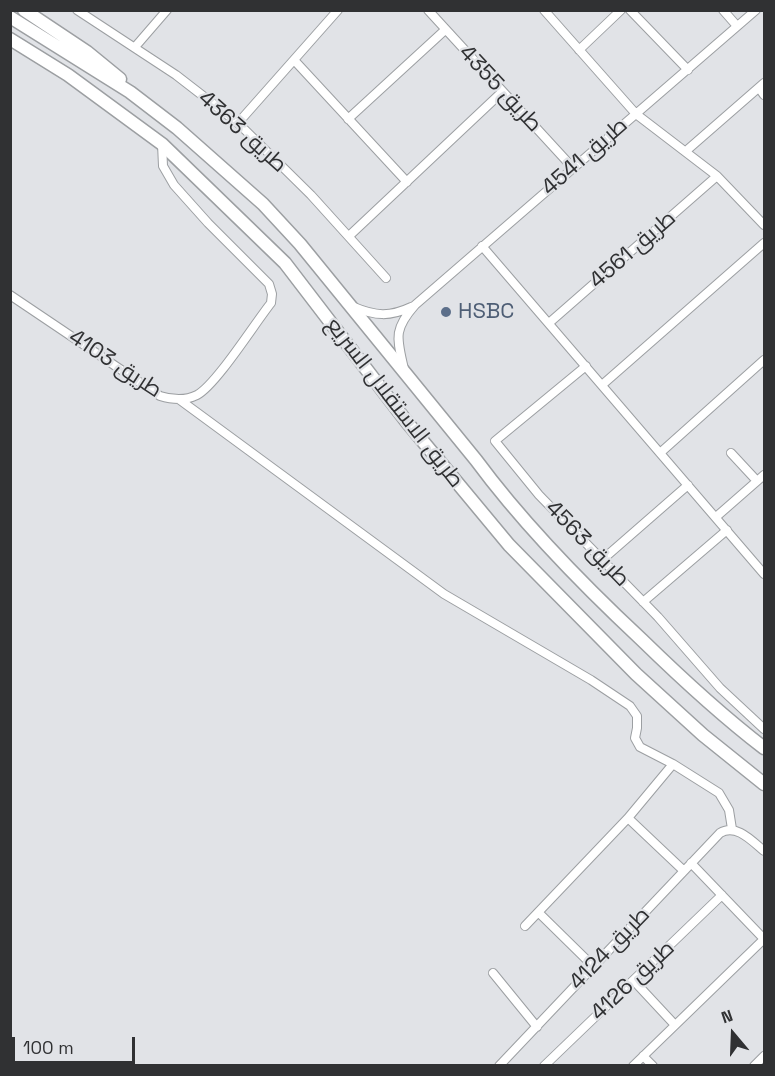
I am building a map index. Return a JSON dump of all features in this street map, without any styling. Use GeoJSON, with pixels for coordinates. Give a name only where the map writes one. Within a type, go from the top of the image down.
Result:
{"type":"FeatureCollection","features":[{"type":"Feature","properties":{"kind":"main road"},"geometry":{"type":"LineString","coordinates":[[24,10],[87,52],[117,76],[129,92]]}},
{"type":"Feature","properties":{"kind":"main road","name":"طريق الاستقلال السريع"},"geometry":{"type":"LineString","coordinates":[[10,17],[129,92],[177,128],[263,204],[300,244],[351,306],[502,496],[592,593],[670,667],[765,748]]}},
{"type":"Feature","properties":{"kind":"main road","name":"طريق الاستقلال السريع"},"geometry":{"type":"LineString","coordinates":[[10,39],[45,58],[162,144],[285,263],[406,421],[510,546],[636,674],[703,735],[765,784]]}},
{"type":"Feature","properties":{"kind":"main road"},"geometry":{"type":"LineString","coordinates":[[10,49],[45,58]]}},
{"type":"Feature","properties":{"kind":"street","name":"طريق 4363"},"geometry":{"type":"LineString","coordinates":[[77,10],[176,75],[238,123],[310,195],[386,278]]}},
{"type":"Feature","properties":{"kind":"street"},"geometry":{"type":"LineString","coordinates":[[135,47],[167,10]]}},
{"type":"Feature","properties":{"kind":"street"},"geometry":{"type":"LineString","coordinates":[[238,123],[338,10]]}},
{"type":"Feature","properties":{"kind":"street","name":"طريق 4355"},"geometry":{"type":"LineString","coordinates":[[428,10],[573,168]]}},
{"type":"Feature","properties":{"kind":"street"},"geometry":{"type":"LineString","coordinates":[[544,10],[636,114],[717,176],[765,225]]}},
{"type":"Feature","properties":{"kind":"street"},"geometry":{"type":"LineString","coordinates":[[579,50],[621,10]]}},
{"type":"Feature","properties":{"kind":"street"},"geometry":{"type":"LineString","coordinates":[[630,10],[688,70]]}},
{"type":"Feature","properties":{"kind":"street"},"geometry":{"type":"LineString","coordinates":[[723,10],[737,26]]}},
{"type":"Feature","properties":{"kind":"street","name":"طريق 4541"},"geometry":{"type":"LineString","coordinates":[[415,304],[756,10]]}},
{"type":"Feature","properties":{"kind":"street"},"geometry":{"type":"LineString","coordinates":[[348,119],[445,30]]}},
{"type":"Feature","properties":{"kind":"street"},"geometry":{"type":"LineString","coordinates":[[294,60],[407,182]]}},
{"type":"Feature","properties":{"kind":"street"},"geometry":{"type":"LineString","coordinates":[[686,151],[762,86],[765,95]]}},
{"type":"Feature","properties":{"kind":"street"},"geometry":{"type":"LineString","coordinates":[[349,237],[502,92]]}},
{"type":"Feature","properties":{"kind":"street","name":"طريق 4103"},"geometry":{"type":"LineString","coordinates":[[10,295],[160,396],[180,400],[190,398],[208,388],[271,303],[272,294],[269,284],[207,223],[169,179],[163,166],[162,144]]}},
{"type":"Feature","properties":{"kind":"street","name":"طريق 4561"},"geometry":{"type":"LineString","coordinates":[[549,323],[717,176]]}},
{"type":"Feature","properties":{"kind":"street"},"geometry":{"type":"LineString","coordinates":[[602,385],[765,243]]}},
{"type":"Feature","properties":{"kind":"street"},"geometry":{"type":"LineString","coordinates":[[482,246],[765,574]]}},
{"type":"Feature","properties":{"kind":"street"},"geometry":{"type":"LineString","coordinates":[[351,306],[368,313],[386,315],[395,314],[415,304]]}},
{"type":"Feature","properties":{"kind":"street"},"geometry":{"type":"LineString","coordinates":[[406,374],[398,341],[399,326],[415,304]]}},
{"type":"Feature","properties":{"kind":"street"},"geometry":{"type":"LineString","coordinates":[[660,453],[765,360]]}},
{"type":"Feature","properties":{"kind":"street","name":"طريق 4563"},"geometry":{"type":"LineString","coordinates":[[586,366],[495,441],[534,490],[643,602],[720,688],[765,729]]}},
{"type":"Feature","properties":{"kind":"street"},"geometry":{"type":"LineString","coordinates":[[180,400],[444,594],[591,680],[630,706],[637,716],[638,728],[634,738],[640,747],[673,764],[719,793],[729,810],[732,829],[765,850]]}},
{"type":"Feature","properties":{"kind":"street"},"geometry":{"type":"LineString","coordinates":[[731,453],[757,481]]}},
{"type":"Feature","properties":{"kind":"street"},"geometry":{"type":"LineString","coordinates":[[716,517],[765,475]]}},
{"type":"Feature","properties":{"kind":"street"},"geometry":{"type":"LineString","coordinates":[[602,560],[688,485]]}},
{"type":"Feature","properties":{"kind":"street"},"geometry":{"type":"LineString","coordinates":[[643,602],[727,530]]}},
{"type":"Feature","properties":{"kind":"street"},"geometry":{"type":"LineString","coordinates":[[755,721],[765,721]]}},
{"type":"Feature","properties":{"kind":"street"},"geometry":{"type":"LineString","coordinates":[[525,926],[628,818],[673,764]]}},
{"type":"Feature","properties":{"kind":"street"},"geometry":{"type":"LineString","coordinates":[[628,818],[684,871]]}},
{"type":"Feature","properties":{"kind":"street","name":"طريق 4124"},"geometry":{"type":"LineString","coordinates":[[499,1065],[720,833],[732,829]]}},
{"type":"Feature","properties":{"kind":"street"},"geometry":{"type":"LineString","coordinates":[[633,1065],[764,939],[691,863]]}},
{"type":"Feature","properties":{"kind":"street","name":"طريق 4126"},"geometry":{"type":"LineString","coordinates":[[543,1065],[722,896]]}},
{"type":"Feature","properties":{"kind":"street"},"geometry":{"type":"LineString","coordinates":[[539,912],[593,966]]}},
{"type":"Feature","properties":{"kind":"street"},"geometry":{"type":"LineString","coordinates":[[493,973],[537,1027]]}},
{"type":"Feature","properties":{"kind":"street"},"geometry":{"type":"LineString","coordinates":[[634,981],[675,1025]]}},
{"type":"Feature","properties":{"kind":"street"},"geometry":{"type":"LineString","coordinates":[[643,1056],[653,1065]]}},
{"type":"Feature","properties":{"kind":"street"},"geometry":{"type":"LineString","coordinates":[[754,1065],[764,1058]]}},
{"type":"Feature","properties":{"kind":"place","name":"HSBC"},"geometry":{"type":"Point","coordinates":[446,312]}}]}
